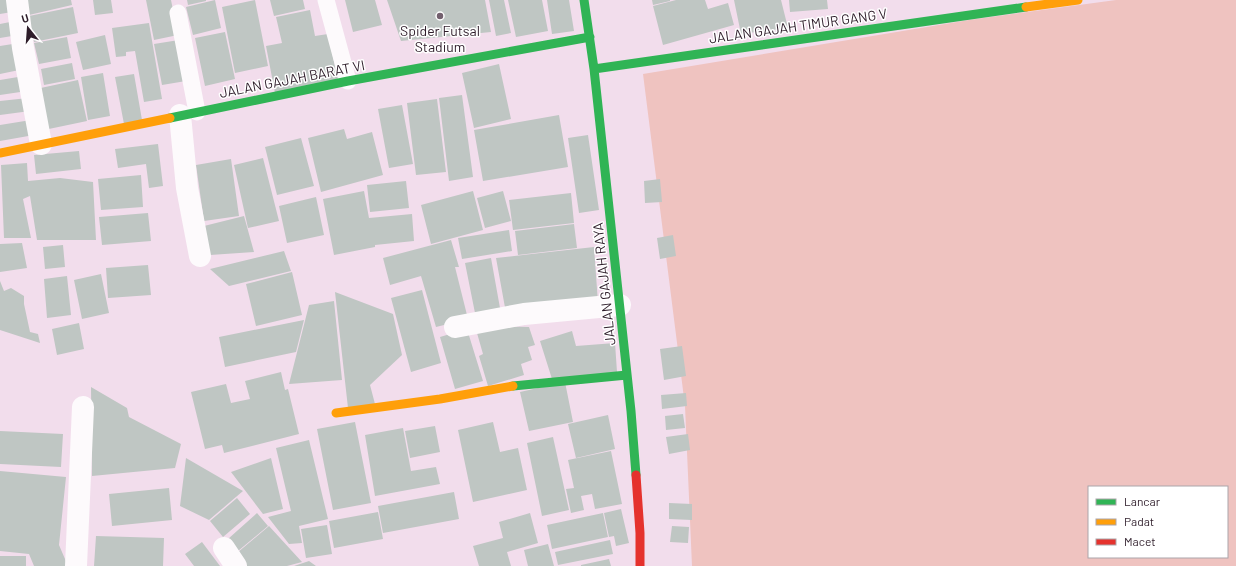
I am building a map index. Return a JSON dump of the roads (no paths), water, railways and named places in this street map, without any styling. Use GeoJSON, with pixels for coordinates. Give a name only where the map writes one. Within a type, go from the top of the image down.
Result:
{"type":"FeatureCollection","features":[{"type":"Feature","properties":{"kind":"street"},"geometry":{"type":"LineString","coordinates":[[17,0],[41,144]]}},
{"type":"Feature","properties":{"kind":"street","name":"JALAN GAJAH RAYA"},"geometry":{"type":"LineString","coordinates":[[584,0],[594,69],[628,375],[640,533],[640,566]]}},
{"type":"Feature","properties":{"kind":"street","name":"JALAN GAJAH TIMUR GANG V"},"geometry":{"type":"LineString","coordinates":[[594,69],[1078,0]]}},
{"type":"Feature","properties":{"kind":"street","name":"JALAN GAJAH BARAT VI"},"geometry":{"type":"LineString","coordinates":[[0,153],[348,82],[590,37]]}},
{"type":"Feature","properties":{"kind":"street"},"geometry":{"type":"LineString","coordinates":[[188,114],[187,188],[200,256]]}},
{"type":"Feature","properties":{"kind":"street"},"geometry":{"type":"LineString","coordinates":[[455,327],[524,314],[620,305]]}},
{"type":"Feature","properties":{"kind":"street"},"geometry":{"type":"LineString","coordinates":[[336,413],[440,399],[499,387],[628,375]]}},
{"type":"Feature","properties":{"kind":"street"},"geometry":{"type":"LineString","coordinates":[[76,566],[83,407]]}},
{"type":"Feature","properties":{"kind":"street"},"geometry":{"type":"LineString","coordinates":[[224,548],[236,566]]}},
{"type":"Feature","properties":{"kind":"lane"},"geometry":{"type":"LineString","coordinates":[[326,0],[348,82]]}},
{"type":"Feature","properties":{"kind":"lane"},"geometry":{"type":"LineString","coordinates":[[178,13],[188,114]]}},
{"type":"Feature","properties":{"kind":"place","name":"Spider Futsal Stadium"},"geometry":{"type":"Point","coordinates":[440,16]}}]}
